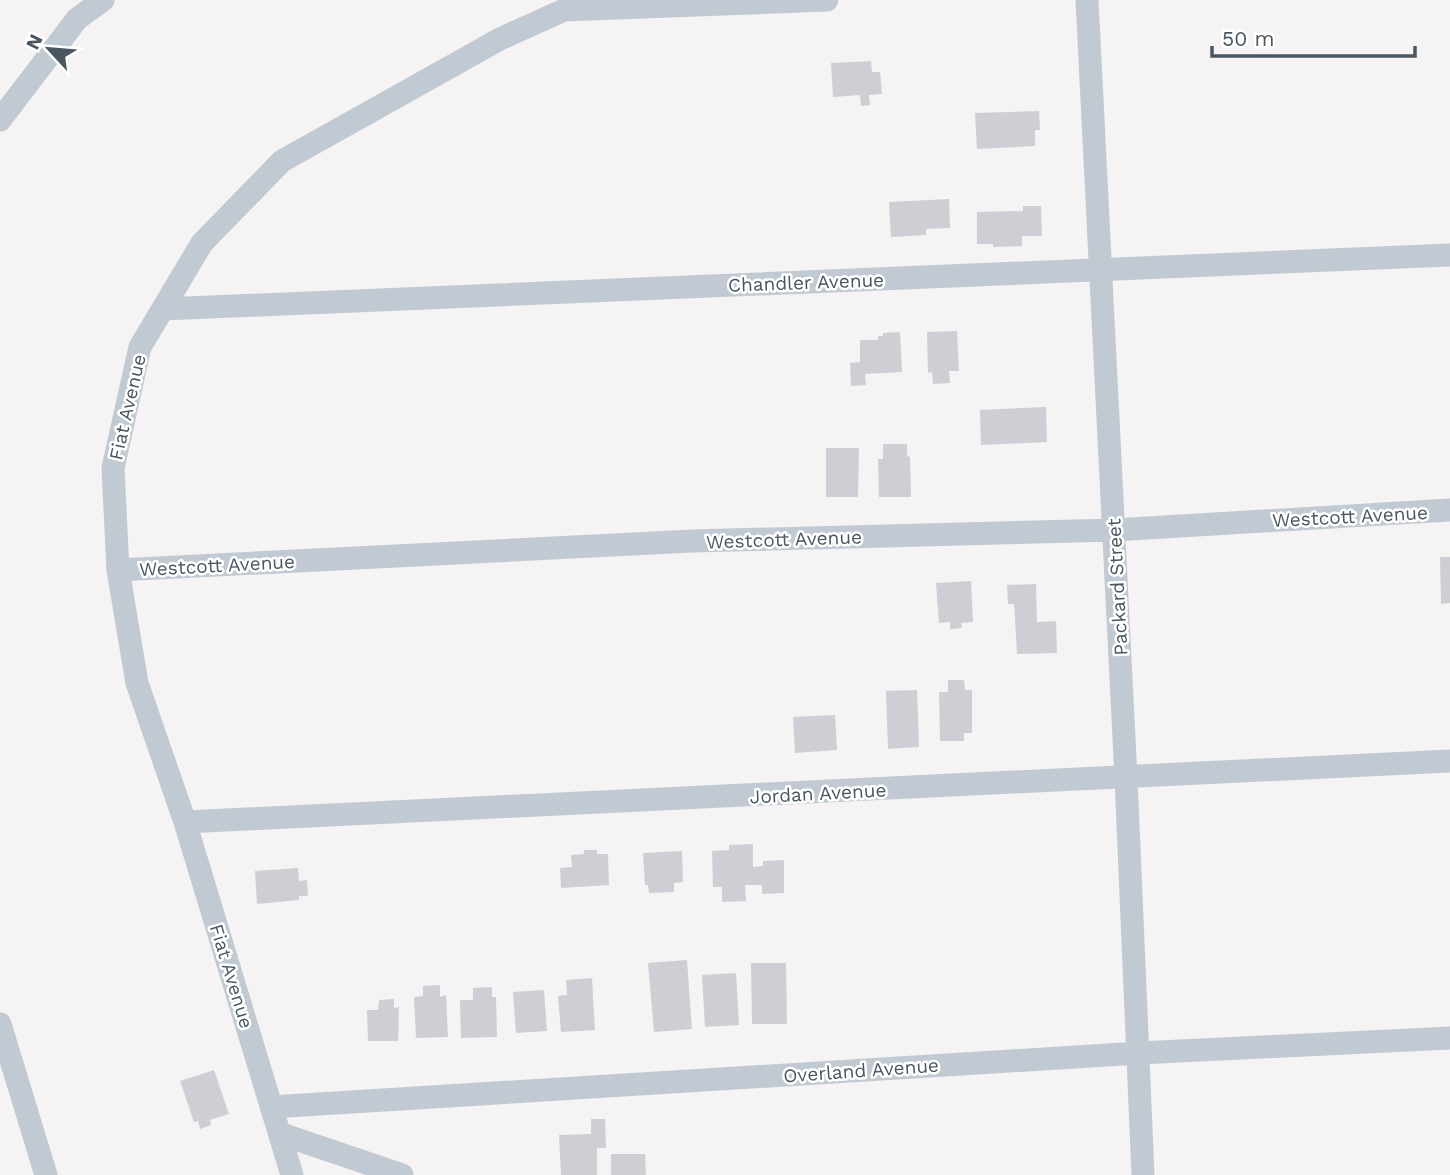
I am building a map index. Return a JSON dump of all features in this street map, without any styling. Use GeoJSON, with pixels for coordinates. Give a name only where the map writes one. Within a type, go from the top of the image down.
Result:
{"type":"FeatureCollection","features":[{"type":"Feature","properties":{"kind":"street"},"geometry":{"type":"LineString","coordinates":[[0,120],[77,19],[103,0]]}},
{"type":"Feature","properties":{"kind":"street","name":"Fiat Avenue"},"geometry":{"type":"LineString","coordinates":[[292,1175],[185,822],[137,683],[118,570],[113,468],[140,347],[202,243],[282,161],[500,39],[564,10],[827,0]]}},
{"type":"Feature","properties":{"kind":"street","name":"Packard Street"},"geometry":{"type":"LineString","coordinates":[[1087,0],[1143,1175]]}},
{"type":"Feature","properties":{"kind":"street","name":"Chandler Avenue"},"geometry":{"type":"LineString","coordinates":[[163,309],[1450,254]]}},
{"type":"Feature","properties":{"kind":"street","name":"Westcott Avenue"},"geometry":{"type":"LineString","coordinates":[[118,570],[692,541],[1114,530],[1450,510]]}},
{"type":"Feature","properties":{"kind":"street","name":"Jordan Avenue"},"geometry":{"type":"LineString","coordinates":[[185,822],[1450,761]]}},
{"type":"Feature","properties":{"kind":"street"},"geometry":{"type":"LineString","coordinates":[[0,1024],[46,1175]]}},
{"type":"Feature","properties":{"kind":"street","name":"Overland Avenue"},"geometry":{"type":"LineString","coordinates":[[271,1107],[1139,1053],[1450,1038]]}},
{"type":"Feature","properties":{"kind":"street"},"geometry":{"type":"LineString","coordinates":[[281,1134],[402,1175]]}},
{"type":"Feature","properties":{"kind":"building"},"geometry":{"type":"Polygon","coordinates":[[[871,61],[872,72],[880,72],[882,94],[869,95],[870,105],[861,106],[860,95],[833,97],[831,63],[871,61]]]}},
{"type":"Feature","properties":{"kind":"building"},"geometry":{"type":"Polygon","coordinates":[[[1039,111],[1040,130],[1035,130],[1035,146],[977,149],[975,113],[1039,111]]]}},
{"type":"Feature","properties":{"kind":"building"},"geometry":{"type":"Polygon","coordinates":[[[949,199],[950,228],[926,229],[926,235],[891,237],[889,202],[949,199]]]}},
{"type":"Feature","properties":{"kind":"building"},"geometry":{"type":"Polygon","coordinates":[[[1023,206],[1041,206],[1042,236],[1022,236],[1022,246],[993,247],[993,244],[977,244],[977,212],[1023,211],[1023,206]]]}},
{"type":"Feature","properties":{"kind":"building"},"geometry":{"type":"Polygon","coordinates":[[[957,331],[959,371],[949,371],[950,383],[933,384],[932,372],[928,373],[927,332],[957,331]]]}},
{"type":"Feature","properties":{"kind":"building"},"geometry":{"type":"Polygon","coordinates":[[[900,332],[902,372],[865,374],[866,385],[851,386],[850,363],[860,362],[860,340],[878,340],[878,336],[883,336],[883,333],[900,332]]]}},
{"type":"Feature","properties":{"kind":"building"},"geometry":{"type":"Polygon","coordinates":[[[1046,407],[1047,442],[981,445],[980,410],[1046,407]]]}},
{"type":"Feature","properties":{"kind":"building"},"geometry":{"type":"Polygon","coordinates":[[[883,444],[907,444],[911,497],[879,497],[878,459],[883,459],[883,444]]]}},
{"type":"Feature","properties":{"kind":"building"},"geometry":{"type":"Polygon","coordinates":[[[826,448],[859,448],[858,497],[826,497],[826,448]]]}},
{"type":"Feature","properties":{"kind":"building"},"geometry":{"type":"Polygon","coordinates":[[[1440,557],[1450,557],[1450,603],[1441,604],[1440,557]]]}},
{"type":"Feature","properties":{"kind":"building"},"geometry":{"type":"Polygon","coordinates":[[[971,581],[973,622],[961,623],[962,628],[950,629],[950,622],[939,623],[936,583],[971,581]]]}},
{"type":"Feature","properties":{"kind":"building"},"geometry":{"type":"Polygon","coordinates":[[[1036,584],[1037,622],[1056,621],[1057,653],[1017,654],[1014,604],[1008,604],[1007,585],[1036,584]]]}},
{"type":"Feature","properties":{"kind":"building"},"geometry":{"type":"Polygon","coordinates":[[[948,680],[964,680],[965,690],[972,690],[972,733],[964,733],[964,741],[940,741],[939,692],[948,692],[948,680]]]}},
{"type":"Feature","properties":{"kind":"building"},"geometry":{"type":"Polygon","coordinates":[[[917,690],[919,747],[888,749],[886,691],[917,690]]]}},
{"type":"Feature","properties":{"kind":"building"},"geometry":{"type":"Polygon","coordinates":[[[835,715],[837,750],[795,753],[793,717],[835,715]]]}},
{"type":"Feature","properties":{"kind":"building"},"geometry":{"type":"Polygon","coordinates":[[[753,844],[753,867],[763,866],[763,861],[784,860],[784,893],[762,894],[762,885],[745,885],[746,901],[722,902],[722,887],[713,887],[712,851],[729,850],[729,845],[753,844]]]}},
{"type":"Feature","properties":{"kind":"building"},"geometry":{"type":"Polygon","coordinates":[[[584,850],[597,850],[597,854],[608,854],[609,885],[561,888],[560,868],[572,867],[571,855],[584,854],[584,850]]]}},
{"type":"Feature","properties":{"kind":"building"},"geometry":{"type":"Polygon","coordinates":[[[682,851],[683,882],[674,883],[674,892],[649,893],[648,885],[645,885],[643,853],[682,851]]]}},
{"type":"Feature","properties":{"kind":"building"},"geometry":{"type":"Polygon","coordinates":[[[298,868],[299,881],[307,880],[308,896],[299,896],[299,900],[257,904],[255,871],[298,868]]]}},
{"type":"Feature","properties":{"kind":"building"},"geometry":{"type":"Polygon","coordinates":[[[687,960],[692,1029],[654,1032],[648,963],[687,960]]]}},
{"type":"Feature","properties":{"kind":"building"},"geometry":{"type":"Polygon","coordinates":[[[751,963],[786,963],[787,1024],[752,1024],[751,963]]]}},
{"type":"Feature","properties":{"kind":"building"},"geometry":{"type":"Polygon","coordinates":[[[736,973],[739,1025],[705,1027],[702,975],[736,973]]]}},
{"type":"Feature","properties":{"kind":"building"},"geometry":{"type":"Polygon","coordinates":[[[592,978],[595,1030],[561,1032],[558,996],[567,995],[566,980],[592,978]]]}},
{"type":"Feature","properties":{"kind":"building"},"geometry":{"type":"Polygon","coordinates":[[[440,985],[440,997],[446,995],[448,1037],[416,1038],[414,997],[423,996],[423,986],[440,985]]]}},
{"type":"Feature","properties":{"kind":"building"},"geometry":{"type":"Polygon","coordinates":[[[492,987],[492,997],[496,997],[497,1037],[461,1038],[460,1000],[473,1000],[473,988],[492,987]]]}},
{"type":"Feature","properties":{"kind":"building"},"geometry":{"type":"Polygon","coordinates":[[[544,990],[547,1031],[516,1033],[513,992],[544,990]]]}},
{"type":"Feature","properties":{"kind":"building"},"geometry":{"type":"Polygon","coordinates":[[[394,999],[394,1008],[399,1007],[398,1041],[368,1041],[367,1010],[378,1010],[379,1000],[394,999]]]}},
{"type":"Feature","properties":{"kind":"building"},"geometry":{"type":"Polygon","coordinates":[[[214,1070],[229,1114],[210,1120],[211,1125],[200,1129],[198,1121],[194,1122],[180,1081],[214,1070]]]}},
{"type":"Feature","properties":{"kind":"building"},"geometry":{"type":"Polygon","coordinates":[[[591,1119],[605,1119],[606,1148],[597,1148],[597,1175],[561,1175],[559,1135],[591,1134],[591,1119]]]}},
{"type":"Feature","properties":{"kind":"building"},"geometry":{"type":"Polygon","coordinates":[[[611,1154],[645,1154],[646,1175],[611,1175],[611,1154]]]}}]}
